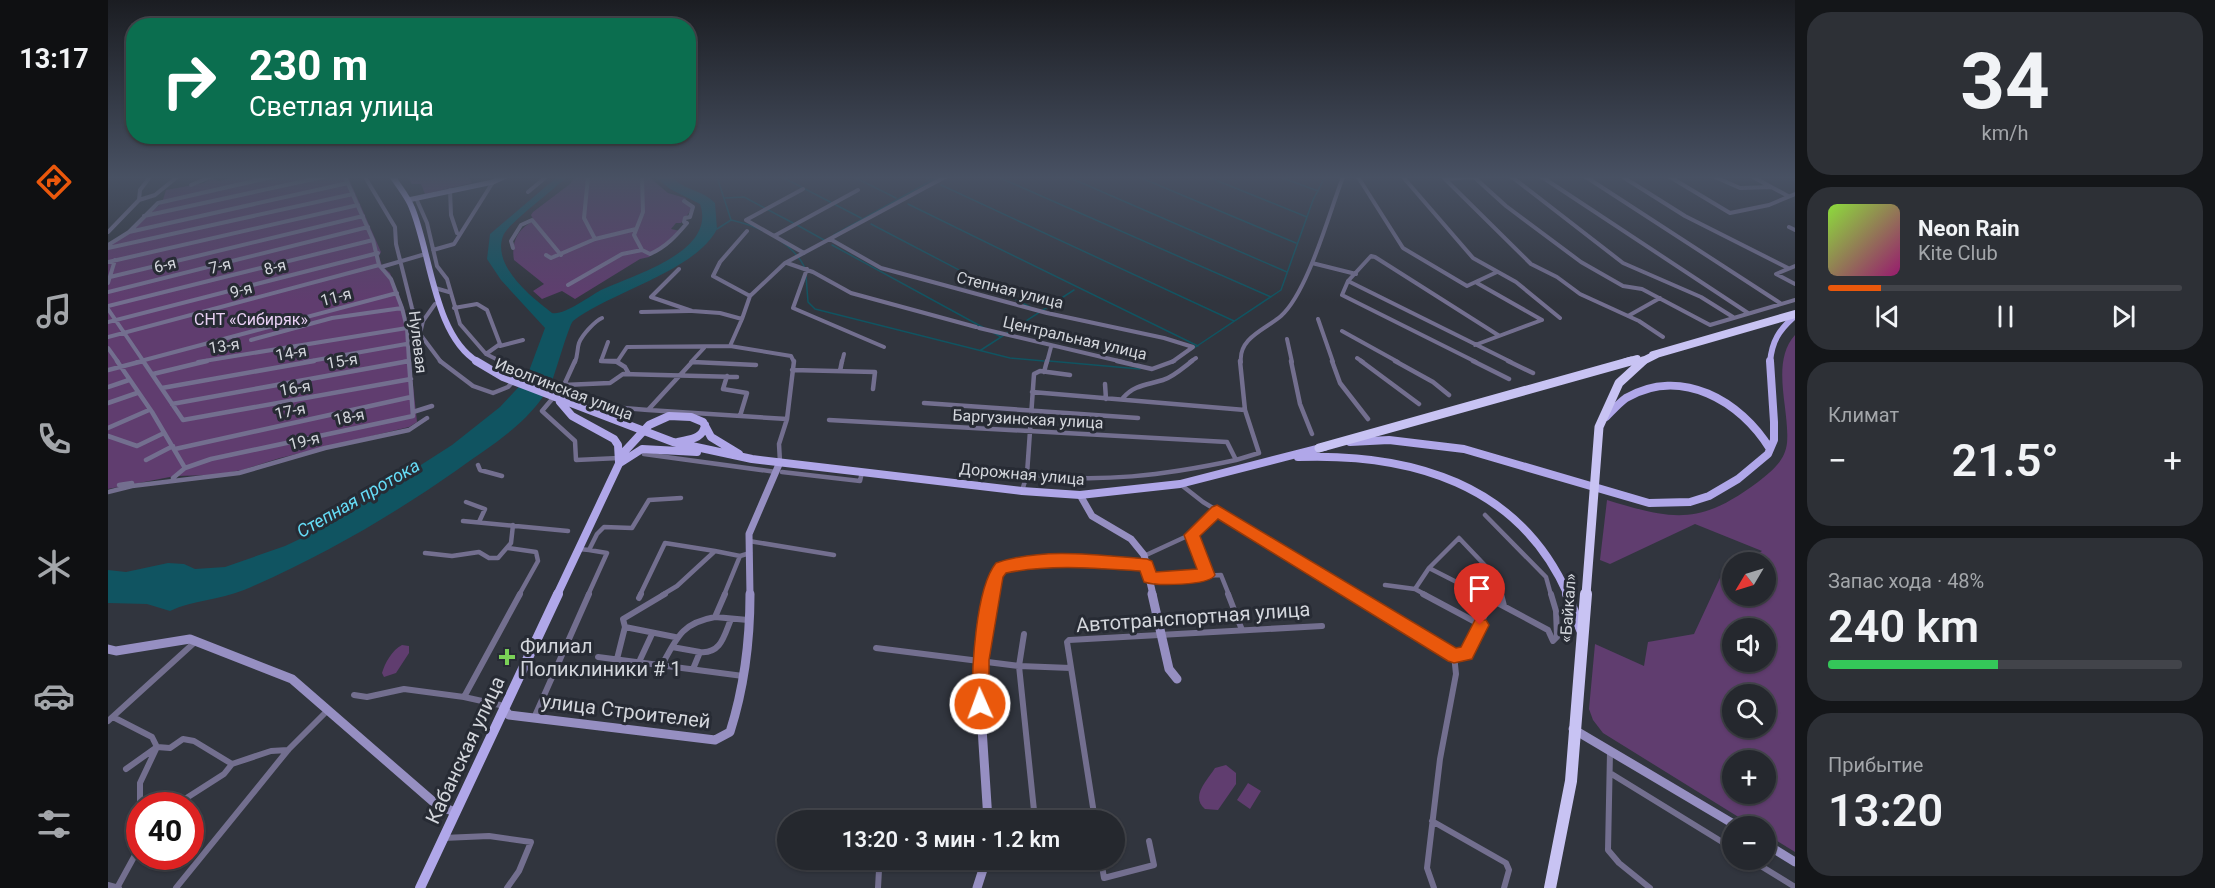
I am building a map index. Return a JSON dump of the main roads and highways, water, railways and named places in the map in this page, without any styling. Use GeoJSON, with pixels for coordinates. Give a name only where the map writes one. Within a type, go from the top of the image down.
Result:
{"type":"FeatureCollection","features":[{"type":"Feature","properties":{"kind":"highway"},"geometry":{"type":"LineString","coordinates":[[1319,448],[1795,315]]}},
{"type":"Feature","properties":{"kind":"highway","name":"«Байкал»"},"geometry":{"type":"LineString","coordinates":[[1550,888],[1571,781],[1573,729],[1599,427],[1605,407],[1622,376],[1637,362],[1657,354]]}},
{"type":"Feature","properties":{"kind":"main road","name":"Иволгинская улица"},"geometry":{"type":"LineString","coordinates":[[412,218],[444,332],[458,354],[483,372],[640,431]]}},
{"type":"Feature","properties":{"kind":"main road","name":"Иволгинская улица"},"geometry":{"type":"LineString","coordinates":[[417,218],[446,325],[459,347],[485,369],[501,378]]}},
{"type":"Feature","properties":{"kind":"main road"},"geometry":{"type":"LineString","coordinates":[[1770,448],[1773,425],[1768,373],[1771,350],[1783,327],[1795,315]]}},
{"type":"Feature","properties":{"kind":"main road"},"geometry":{"type":"LineString","coordinates":[[1599,427],[1611,411],[1636,393],[1656,387],[1683,386],[1714,395],[1739,408],[1760,429],[1770,448]]}},
{"type":"Feature","properties":{"kind":"main road"},"geometry":{"type":"LineString","coordinates":[[561,401],[572,416],[614,439],[618,445],[619,461],[642,449],[701,452]]}},
{"type":"Feature","properties":{"kind":"main road","name":"Кабанская улица"},"geometry":{"type":"LineString","coordinates":[[420,888],[504,709],[584,550],[619,461],[634,438],[655,419],[687,417],[700,420],[705,425]]}},
{"type":"Feature","properties":{"kind":"main road"},"geometry":{"type":"LineString","coordinates":[[673,442],[696,438],[704,431],[705,425]]}},
{"type":"Feature","properties":{"kind":"main road"},"geometry":{"type":"LineString","coordinates":[[705,425],[711,437],[721,445],[752,459]]}},
{"type":"Feature","properties":{"kind":"main road","name":"Дорожная улица"},"geometry":{"type":"LineString","coordinates":[[640,431],[701,452],[1022,492],[1080,495],[1113,494],[1180,484],[1319,448],[1367,440],[1415,440],[1493,456],[1611,492],[1664,505],[1691,503],[1719,491],[1761,462],[1770,448]]}},
{"type":"Feature","properties":{"kind":"main road","name":"Дорожная улица"},"geometry":{"type":"LineString","coordinates":[[640,431],[720,454]]}},
{"type":"Feature","properties":{"kind":"main road"},"geometry":{"type":"LineString","coordinates":[[1273,459],[1333,454],[1375,456],[1424,469],[1471,489],[1514,519],[1535,542],[1555,569],[1568,594],[1582,632]]}},
{"type":"Feature","properties":{"kind":"water"},"geometry":{"type":"Polygon","coordinates":[[[508,218],[519,218],[503,236],[501,247],[503,258],[515,280],[524,290],[552,313],[557,313],[669,259],[685,248],[696,236],[702,218],[716,218],[717,229],[706,244],[691,257],[651,280],[589,310],[573,321],[552,381],[547,391],[526,417],[501,439],[380,520],[300,564],[235,593],[188,604],[170,611],[147,604],[108,603],[108,570],[126,572],[168,563],[184,564],[195,569],[225,567],[285,546],[321,529],[452,445],[500,407],[526,379],[545,328],[501,280],[487,259],[490,234],[508,218]]]}},
{"type":"Feature","properties":{"kind":"waterway"},"geometry":{"type":"LineString","coordinates":[[784,218],[793,223]]}},
{"type":"Feature","properties":{"kind":"waterway"},"geometry":{"type":"LineString","coordinates":[[834,235],[864,218]]}},
{"type":"Feature","properties":{"kind":"waterway"},"geometry":{"type":"LineString","coordinates":[[937,218],[1197,346]]}},
{"type":"Feature","properties":{"kind":"waterway"},"geometry":{"type":"LineString","coordinates":[[1013,218],[1234,321]]}},
{"type":"Feature","properties":{"kind":"waterway"},"geometry":{"type":"LineString","coordinates":[[1092,218],[1271,297]]}},
{"type":"Feature","properties":{"kind":"waterway"},"geometry":{"type":"LineString","coordinates":[[1164,218],[1287,272]]}},
{"type":"Feature","properties":{"kind":"waterway"},"geometry":{"type":"LineString","coordinates":[[1238,218],[1296,243]]}},
{"type":"Feature","properties":{"kind":"waterway"},"geometry":{"type":"LineString","coordinates":[[1271,297],[1281,290],[1306,218]]}},
{"type":"Feature","properties":{"kind":"waterway"},"geometry":{"type":"LineString","coordinates":[[717,229],[731,220]]}},
{"type":"Feature","properties":{"kind":"waterway"},"geometry":{"type":"LineString","coordinates":[[731,220],[752,226],[773,236],[792,250],[805,268]]}},
{"type":"Feature","properties":{"kind":"waterway"},"geometry":{"type":"LineString","coordinates":[[871,224],[1030,307]]}},
{"type":"Feature","properties":{"kind":"waterway"},"geometry":{"type":"LineString","coordinates":[[797,225],[824,240]]}},
{"type":"Feature","properties":{"kind":"waterway"},"geometry":{"type":"LineString","coordinates":[[832,245],[984,328]]}},
{"type":"Feature","properties":{"kind":"waterway"},"geometry":{"type":"LineString","coordinates":[[806,276],[808,302],[815,309],[1010,358],[1044,361]]}},
{"type":"Feature","properties":{"kind":"waterway"},"geometry":{"type":"LineString","coordinates":[[981,350],[1074,290]]}},
{"type":"Feature","properties":{"kind":"waterway"},"geometry":{"type":"LineString","coordinates":[[1197,346],[1271,297]]}},
{"type":"Feature","properties":{"kind":"waterway"},"geometry":{"type":"LineString","coordinates":[[994,333],[1001,337]]}},
{"type":"Feature","properties":{"kind":"waterway"},"geometry":{"type":"LineString","coordinates":[[1194,348],[1197,346]]}},
{"type":"Feature","properties":{"kind":"waterway"},"geometry":{"type":"LineString","coordinates":[[1049,361],[1140,369]]}},
{"type":"Feature","properties":{"kind":"place","name":"Филиал Поликлиники # 1"},"geometry":{"type":"Point","coordinates":[507,657]}},
{"type":"Feature","properties":{"kind":"park label","name":"СНТ «Сибиряк»"},"geometry":{"type":"Point","coordinates":[251,319]}},
{"type":"Feature","properties":{"kind":"water label","name":"Степная протока"},"geometry":{"type":"Point","coordinates":[358,498]}}]}
